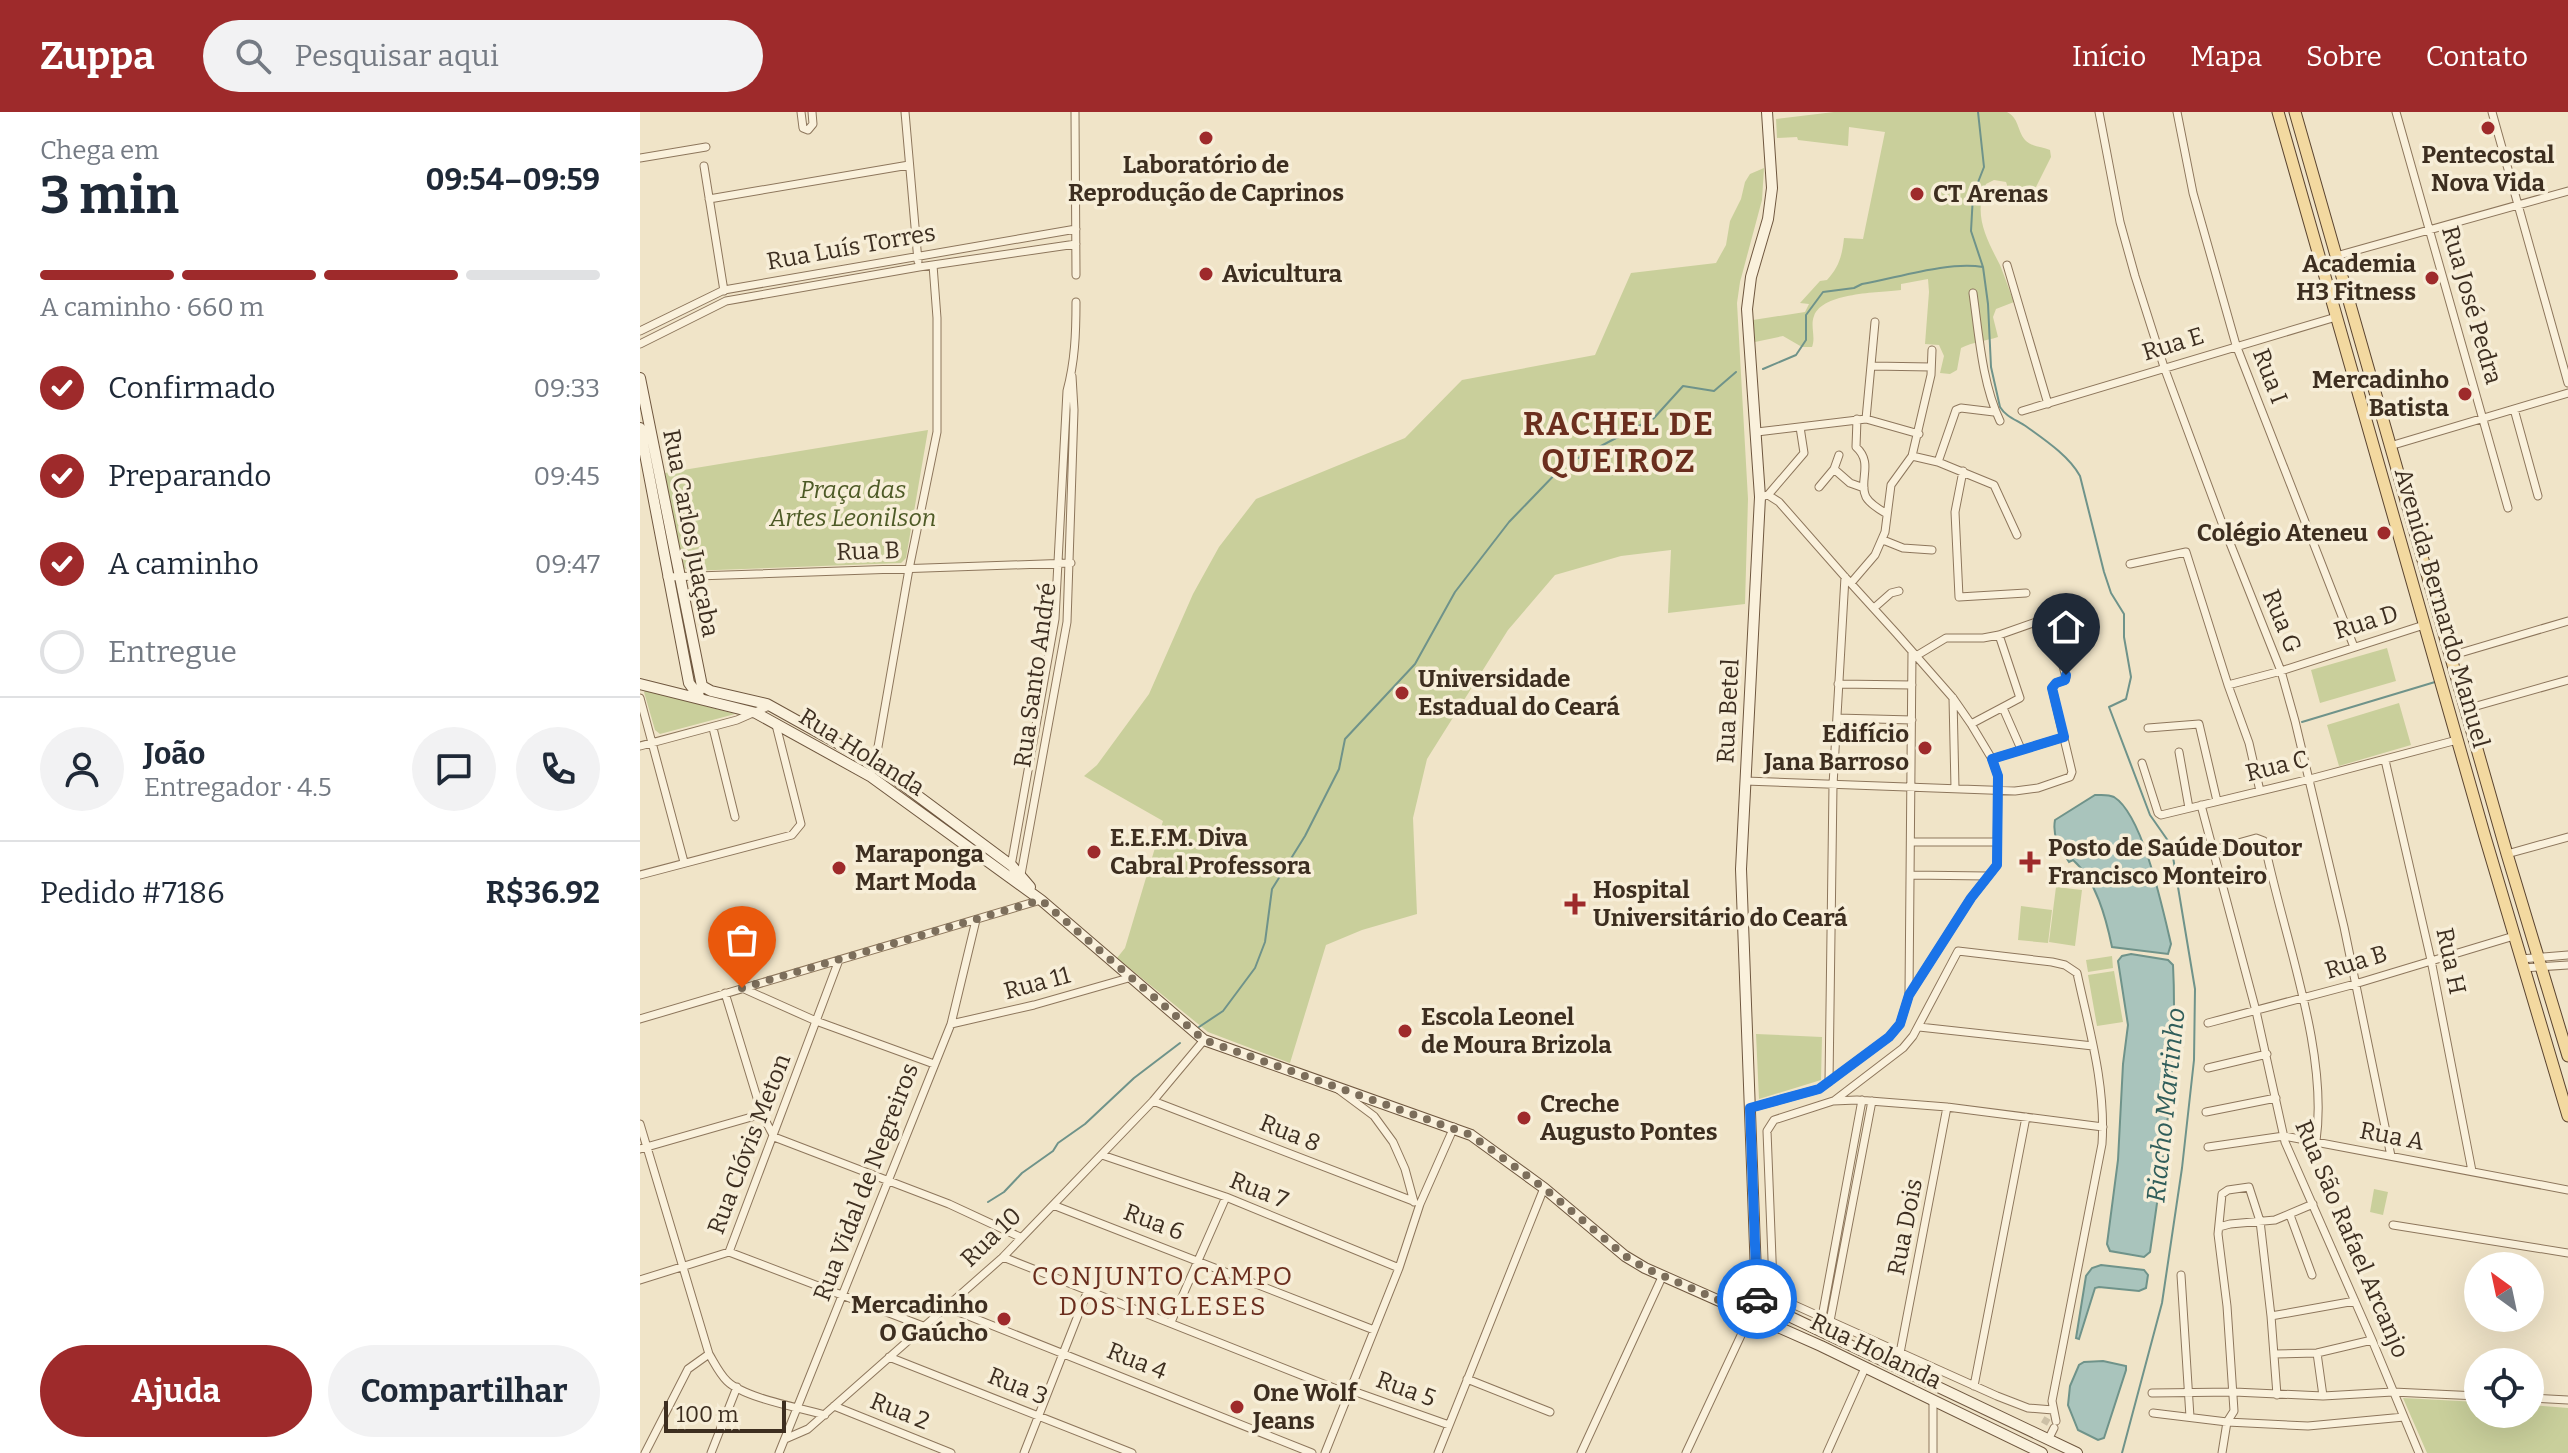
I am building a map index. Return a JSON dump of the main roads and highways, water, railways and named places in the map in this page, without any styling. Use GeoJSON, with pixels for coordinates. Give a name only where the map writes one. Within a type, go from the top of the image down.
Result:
{"type":"FeatureCollection","features":[{"type":"Feature","properties":{"kind":"main road","name":"Avenida Bernardo Manuel"},"geometry":{"type":"LineString","coordinates":[[2278,112],[2568,1116]]}},
{"type":"Feature","properties":{"kind":"main road","name":"Avenida Bernardo Manuel"},"geometry":{"type":"LineString","coordinates":[[2295,112],[2507,854],[2568,1056]]}},
{"type":"Feature","properties":{"kind":"main road"},"geometry":{"type":"LineString","coordinates":[[2349,362],[2365,358]]}},
{"type":"Feature","properties":{"kind":"main road"},"geometry":{"type":"LineString","coordinates":[[2354,380],[2370,376]]}},
{"type":"Feature","properties":{"kind":"water"},"geometry":{"type":"Polygon","coordinates":[[[2095,795],[2114,797],[2124,807],[2143,842],[2171,944],[2168,954],[2112,947],[2094,889],[2081,868],[2073,860],[2069,862],[2058,842],[2055,820],[2095,795]]]}},
{"type":"Feature","properties":{"kind":"water"},"geometry":{"type":"Polygon","coordinates":[[[2131,954],[2168,960],[2173,965],[2169,1109],[2150,1252],[2144,1257],[2110,1251],[2107,1244],[2118,1160],[2128,1025],[2118,961],[2122,956],[2131,954]]]}},
{"type":"Feature","properties":{"kind":"water"},"geometry":{"type":"Polygon","coordinates":[[[2101,1265],[2144,1270],[2148,1275],[2146,1288],[2139,1291],[2095,1288],[2079,1339],[2076,1338],[2086,1276],[2092,1268],[2101,1265]]]}},
{"type":"Feature","properties":{"kind":"water"},"geometry":{"type":"Polygon","coordinates":[[[2103,1361],[2126,1366],[2126,1370],[2104,1438],[2098,1440],[2078,1430],[2068,1405],[2070,1386],[2079,1365],[2103,1361]]]}},
{"type":"Feature","properties":{"kind":"waterway","name":"Riacho Martinho"},"geometry":{"type":"LineString","coordinates":[[1978,112],[1984,167],[1973,195],[1971,231],[1983,267],[1991,367],[2000,407],[2056,449],[2080,476],[2104,572],[2111,593],[2124,614],[2124,637],[2131,677],[2126,699],[2109,707],[2150,815],[2171,845],[2195,989],[2194,1060],[2162,1303],[2122,1453]]}},
{"type":"Feature","properties":{"kind":"waterway"},"geometry":{"type":"LineString","coordinates":[[1763,369],[1796,355],[1806,340],[1806,315],[1823,292],[1939,268],[1983,267]]}},
{"type":"Feature","properties":{"kind":"waterway"},"geometry":{"type":"LineString","coordinates":[[1199,1027],[1223,1011],[1255,968],[1265,942],[1272,889],[1305,836],[1339,769],[1345,739],[1415,664],[1455,592],[1509,522],[1563,466],[1654,418],[1683,386],[1714,391],[1736,372]]}},
{"type":"Feature","properties":{"kind":"waterway"},"geometry":{"type":"LineString","coordinates":[[2302,722],[2435,682]]}},
{"type":"Feature","properties":{"kind":"waterway"},"geometry":{"type":"LineString","coordinates":[[988,1202],[1004,1192],[1022,1173],[1085,1124],[1134,1078],[1180,1043]]}},
{"type":"Feature","properties":{"kind":"tunnel"},"geometry":{"type":"LineString","coordinates":[[2044,1424],[2048,1417]]}},
{"type":"Feature","properties":{"kind":"place","name":"Pentecostal Nova Vida"},"geometry":{"type":"Point","coordinates":[2488,128]}},
{"type":"Feature","properties":{"kind":"place","name":"Laboratório de Reprodução de Caprinos"},"geometry":{"type":"Point","coordinates":[1206,138]}},
{"type":"Feature","properties":{"kind":"place","name":"CT Arenas"},"geometry":{"type":"Point","coordinates":[1917,194]}},
{"type":"Feature","properties":{"kind":"place","name":"Avicultura"},"geometry":{"type":"Point","coordinates":[1206,274]}},
{"type":"Feature","properties":{"kind":"place","name":"Academia H3 Fitness"},"geometry":{"type":"Point","coordinates":[2432,278]}},
{"type":"Feature","properties":{"kind":"place","name":"Mercadinho Batista"},"geometry":{"type":"Point","coordinates":[2465,394]}},
{"type":"Feature","properties":{"kind":"place","name":"Colégio Ateneu"},"geometry":{"type":"Point","coordinates":[2384,533]}},
{"type":"Feature","properties":{"kind":"place","name":"Universidade Estadual do Ceará"},"geometry":{"type":"Point","coordinates":[1402,693]}},
{"type":"Feature","properties":{"kind":"place","name":"Edifício Jana Barroso"},"geometry":{"type":"Point","coordinates":[1925,748]}},
{"type":"Feature","properties":{"kind":"place","name":"E.E.F.M. Diva Cabral Professora"},"geometry":{"type":"Point","coordinates":[1094,852]}},
{"type":"Feature","properties":{"kind":"place","name":"Posto de Saúde Doutor Francisco Monteiro"},"geometry":{"type":"Point","coordinates":[2030,862]}},
{"type":"Feature","properties":{"kind":"place","name":"Maraponga Mart Moda"},"geometry":{"type":"Point","coordinates":[839,868]}},
{"type":"Feature","properties":{"kind":"place","name":"Hospital Universitário do Ceará"},"geometry":{"type":"Point","coordinates":[1575,904]}},
{"type":"Feature","properties":{"kind":"place","name":"Escola Leonel de Moura Brizola"},"geometry":{"type":"Point","coordinates":[1405,1031]}},
{"type":"Feature","properties":{"kind":"place","name":"Creche Augusto Pontes"},"geometry":{"type":"Point","coordinates":[1524,1118]}},
{"type":"Feature","properties":{"kind":"place","name":"Mercadinho O Gaúcho"},"geometry":{"type":"Point","coordinates":[1004,1319]}},
{"type":"Feature","properties":{"kind":"place","name":"One Wolf Jeans"},"geometry":{"type":"Point","coordinates":[1237,1407]}},
{"type":"Feature","properties":{"kind":"district","name":"RACHEL DE QUEIROZ"},"geometry":{"type":"Point","coordinates":[1619,442]}},
{"type":"Feature","properties":{"kind":"district","name":"CONJUNTO CAMPO DOS INGLESES"},"geometry":{"type":"Point","coordinates":[1163,1291]}},
{"type":"Feature","properties":{"kind":"park label","name":"Praça das Artes Leonilson"},"geometry":{"type":"Point","coordinates":[853,504]}}]}
